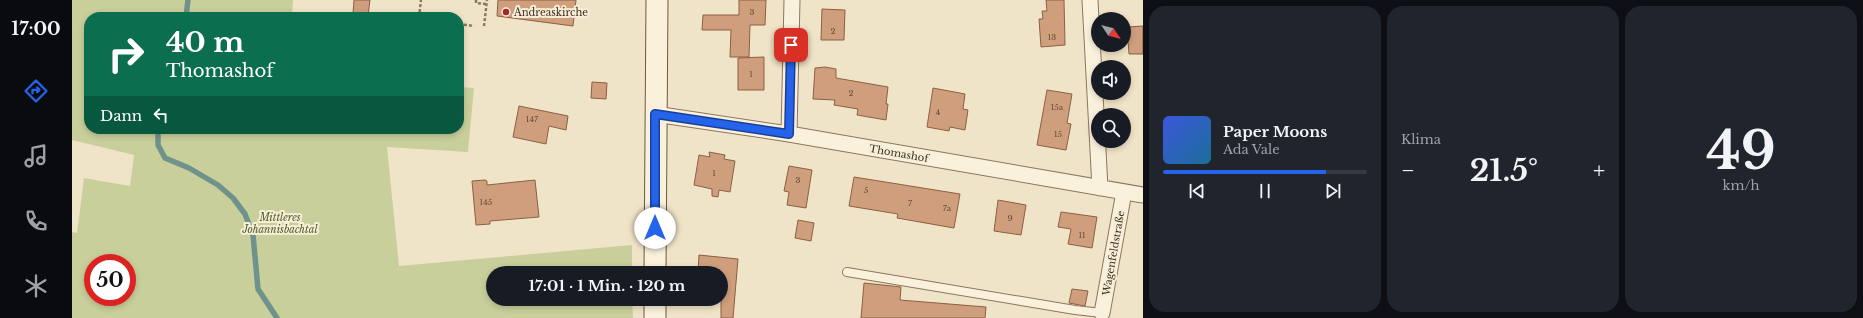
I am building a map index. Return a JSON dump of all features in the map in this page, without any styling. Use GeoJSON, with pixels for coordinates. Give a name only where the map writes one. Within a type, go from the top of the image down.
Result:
{"type":"FeatureCollection","features":[{"type":"Feature","properties":{"kind":"main road"},"geometry":{"type":"LineString","coordinates":[[655,266],[657,0]]}},
{"type":"Feature","properties":{"kind":"main road"},"geometry":{"type":"LineString","coordinates":[[655,306],[655,318]]}},
{"type":"Feature","properties":{"kind":"street"},"geometry":{"type":"LineString","coordinates":[[789,134],[792,0]]}},
{"type":"Feature","properties":{"kind":"street"},"geometry":{"type":"LineString","coordinates":[[1090,0],[1100,188]]}},
{"type":"Feature","properties":{"kind":"street","name":"Thomashof"},"geometry":{"type":"LineString","coordinates":[[655,114],[789,134],[1143,195]]}},
{"type":"Feature","properties":{"kind":"street","name":"Wagenfeldstraße"},"geometry":{"type":"LineString","coordinates":[[1102,313],[1124,192]]}},
{"type":"Feature","properties":{"kind":"lane"},"geometry":{"type":"LineString","coordinates":[[847,272],[1075,310],[1102,313]]}},
{"type":"Feature","properties":{"kind":"path"},"geometry":{"type":"LineString","coordinates":[[420,12],[421,0]]}},
{"type":"Feature","properties":{"kind":"path"},"geometry":{"type":"LineString","coordinates":[[476,0],[476,4],[487,4]]}},
{"type":"Feature","properties":{"kind":"path"},"geometry":{"type":"LineString","coordinates":[[484,26],[487,0]]}},
{"type":"Feature","properties":{"kind":"path"},"geometry":{"type":"LineString","coordinates":[[464,25],[474,26]]}},
{"type":"Feature","properties":{"kind":"green space","name":"Mittleres Johannisbachtal"},"geometry":{"type":"Polygon","coordinates":[[[72,0],[293,0],[292,12],[84,12],[84,134],[464,134],[464,87],[474,88],[468,152],[387,147],[399,266],[632,245],[632,266],[486,266],[486,306],[632,306],[633,318],[72,318],[72,232],[77,233],[84,178],[130,186],[134,155],[72,140],[72,0]]]}},
{"type":"Feature","properties":{"kind":"building"},"geometry":{"type":"Polygon","coordinates":[[[354,0],[370,0],[368,12],[353,12],[354,0]]]}},
{"type":"Feature","properties":{"kind":"building"},"geometry":{"type":"Polygon","coordinates":[[[498,0],[576,0],[573,26],[497,16],[498,0]]]}},
{"type":"Feature","properties":{"kind":"building"},"geometry":{"type":"Polygon","coordinates":[[[739,0],[766,0],[765,25],[750,25],[749,57],[730,57],[731,30],[702,30],[703,15],[739,15],[739,0]]]}},
{"type":"Feature","properties":{"kind":"building"},"geometry":{"type":"Polygon","coordinates":[[[1046,0],[1064,0],[1065,45],[1041,47],[1039,19],[1043,19],[1042,11],[1047,11],[1046,0]]]}},
{"type":"Feature","properties":{"kind":"building"},"geometry":{"type":"Polygon","coordinates":[[[822,9],[845,10],[844,40],[821,40],[822,9]]]}},
{"type":"Feature","properties":{"kind":"building"},"geometry":{"type":"Polygon","coordinates":[[[1143,26],[1143,54],[1129,54],[1129,52],[1131,52],[1131,27],[1143,26]]]}},
{"type":"Feature","properties":{"kind":"building"},"geometry":{"type":"Polygon","coordinates":[[[764,57],[764,90],[738,90],[738,58],[764,57]]]}},
{"type":"Feature","properties":{"kind":"building"},"geometry":{"type":"Polygon","coordinates":[[[825,67],[836,69],[836,78],[888,87],[886,120],[857,115],[858,109],[834,105],[835,100],[813,99],[815,68],[825,67]]]}},
{"type":"Feature","properties":{"kind":"building"},"geometry":{"type":"Polygon","coordinates":[[[592,82],[607,83],[606,99],[591,98],[592,82]]]}},
{"type":"Feature","properties":{"kind":"building"},"geometry":{"type":"Polygon","coordinates":[[[933,88],[965,94],[963,109],[968,110],[965,130],[950,127],[949,131],[927,127],[933,88]]]}},
{"type":"Feature","properties":{"kind":"building"},"geometry":{"type":"Polygon","coordinates":[[[1047,90],[1072,94],[1067,123],[1071,124],[1066,150],[1037,145],[1047,90]]]}},
{"type":"Feature","properties":{"kind":"building"},"geometry":{"type":"Polygon","coordinates":[[[519,106],[568,116],[566,130],[549,126],[546,144],[513,137],[519,106]]]}},
{"type":"Feature","properties":{"kind":"building"},"geometry":{"type":"Polygon","coordinates":[[[709,152],[725,155],[724,159],[735,161],[730,192],[719,190],[718,197],[712,196],[712,189],[694,185],[699,155],[710,157],[709,152]]]}},
{"type":"Feature","properties":{"kind":"building"},"geometry":{"type":"Polygon","coordinates":[[[789,166],[812,170],[806,208],[787,205],[789,192],[784,191],[789,166]]]}},
{"type":"Feature","properties":{"kind":"building"},"geometry":{"type":"Polygon","coordinates":[[[854,177],[960,194],[954,228],[897,218],[898,214],[849,206],[854,177]]]}},
{"type":"Feature","properties":{"kind":"building"},"geometry":{"type":"Polygon","coordinates":[[[535,180],[539,217],[490,221],[490,224],[476,225],[472,181],[487,181],[487,185],[535,180]]]}},
{"type":"Feature","properties":{"kind":"building"},"geometry":{"type":"Polygon","coordinates":[[[998,200],[1026,205],[1021,235],[994,231],[998,200]]]}},
{"type":"Feature","properties":{"kind":"building"},"geometry":{"type":"Polygon","coordinates":[[[1061,212],[1097,217],[1092,248],[1068,244],[1071,229],[1058,227],[1061,212]]]}},
{"type":"Feature","properties":{"kind":"building"},"geometry":{"type":"Polygon","coordinates":[[[798,220],[814,223],[811,241],[795,238],[798,220]]]}},
{"type":"Feature","properties":{"kind":"building"},"geometry":{"type":"Polygon","coordinates":[[[699,255],[738,259],[733,318],[721,318],[721,306],[728,306],[728,266],[698,266],[699,255]]]}},
{"type":"Feature","properties":{"kind":"building"},"geometry":{"type":"Polygon","coordinates":[[[864,283],[901,287],[900,300],[986,307],[985,318],[861,318],[864,283]]]}},
{"type":"Feature","properties":{"kind":"building"},"geometry":{"type":"Polygon","coordinates":[[[1072,289],[1088,291],[1085,306],[1069,303],[1072,289]]]}},
{"type":"Feature","properties":{"kind":"waterway"},"geometry":{"type":"LineString","coordinates":[[187,12],[188,0]]}},
{"type":"Feature","properties":{"kind":"waterway"},"geometry":{"type":"LineString","coordinates":[[158,134],[158,145],[165,158],[189,168],[218,185],[233,198],[245,214],[253,235],[258,289],[277,318]]}},
{"type":"Feature","properties":{"kind":"place","name":"Andreaskirche"},"geometry":{"type":"Point","coordinates":[506,12]}},
{"type":"Feature","properties":{"kind":"route"},"geometry":{"type":"LineString","coordinates":[[655,228],[655,114],[789,134],[791,45]]}}]}
